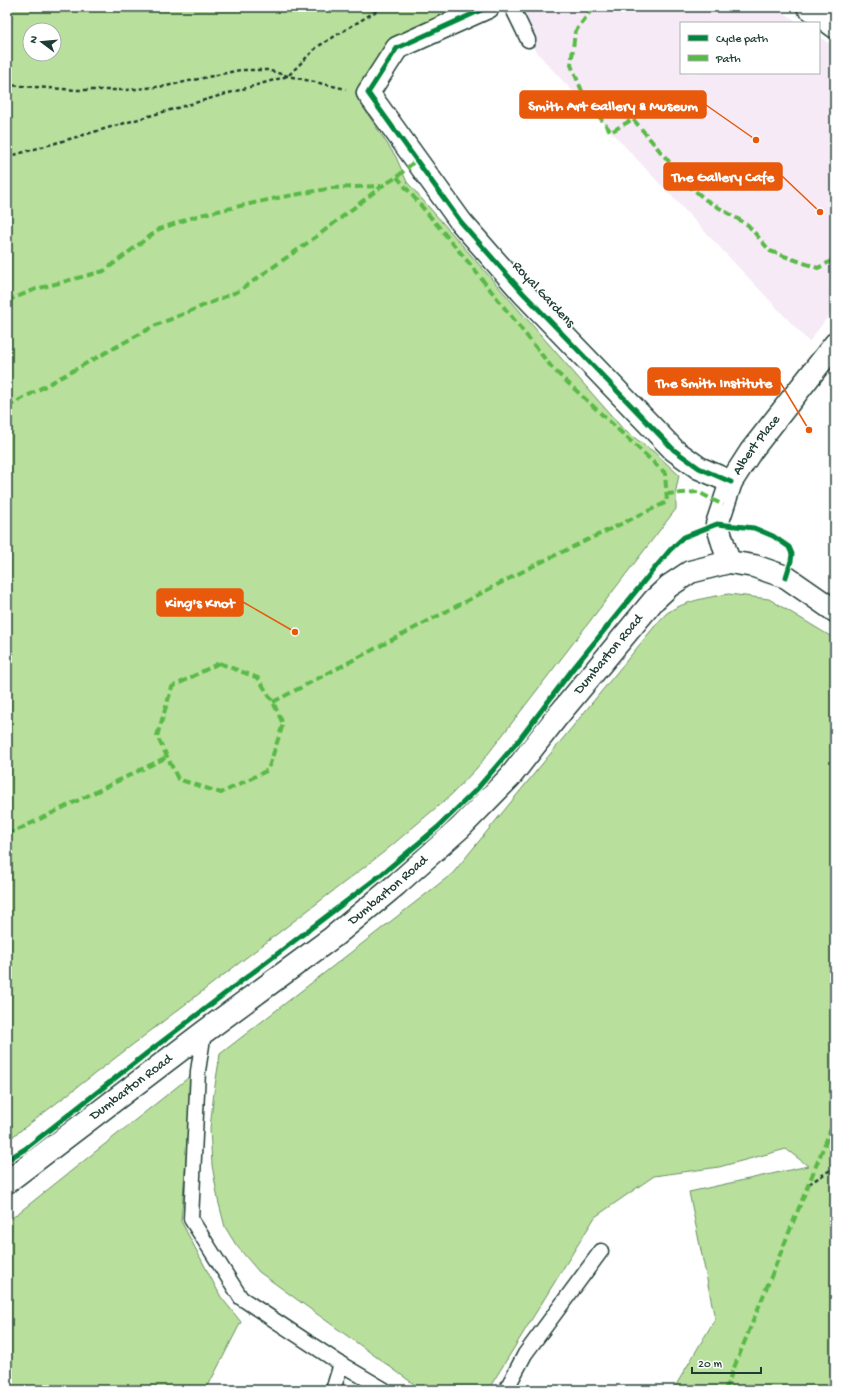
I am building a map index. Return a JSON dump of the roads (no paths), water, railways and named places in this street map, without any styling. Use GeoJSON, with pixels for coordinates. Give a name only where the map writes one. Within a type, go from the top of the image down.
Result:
{"type":"FeatureCollection","features":[{"type":"Feature","properties":{"kind":"main road","name":"Royal Gardens"},"geometry":{"type":"LineString","coordinates":[[488,7],[397,48],[368,94],[415,161],[461,222],[523,293],[674,450],[699,468],[731,482]]}},
{"type":"Feature","properties":{"kind":"main road"},"geometry":{"type":"LineString","coordinates":[[808,7],[835,27]]}},
{"type":"Feature","properties":{"kind":"main road","name":"Albert Place"},"geometry":{"type":"LineString","coordinates":[[728,562],[717,524],[731,482],[751,451],[835,344]]}},
{"type":"Feature","properties":{"kind":"main road"},"geometry":{"type":"LineString","coordinates":[[728,562],[754,566],[786,577],[835,611]]}},
{"type":"Feature","properties":{"kind":"main road","name":"Dumbarton Road"},"geometry":{"type":"LineString","coordinates":[[7,1182],[204,1032],[333,937],[397,884],[460,828],[510,777],[556,718],[654,600],[669,586],[690,572],[728,562]]}},
{"type":"Feature","properties":{"kind":"lane"},"geometry":{"type":"LineString","coordinates":[[512,7],[528,40]]}},
{"type":"Feature","properties":{"kind":"lane"},"geometry":{"type":"LineString","coordinates":[[204,1032],[198,1071],[191,1219],[241,1298],[341,1364],[385,1390]]}},
{"type":"Feature","properties":{"kind":"lane"},"geometry":{"type":"LineString","coordinates":[[506,1390],[525,1354],[602,1251]]}},
{"type":"Feature","properties":{"kind":"lane"},"geometry":{"type":"LineString","coordinates":[[333,1390],[341,1364]]}},
{"type":"Feature","properties":{"kind":"place","name":"Smith Art Gallery & Museum"},"geometry":{"type":"Point","coordinates":[756,140]}},
{"type":"Feature","properties":{"kind":"place","name":"The Gallery Cafe"},"geometry":{"type":"Point","coordinates":[820,212]}},
{"type":"Feature","properties":{"kind":"place","name":"The Smith Institute"},"geometry":{"type":"Point","coordinates":[809,430]}},
{"type":"Feature","properties":{"kind":"place","name":"King's Knot"},"geometry":{"type":"Point","coordinates":[295,632]}}]}
